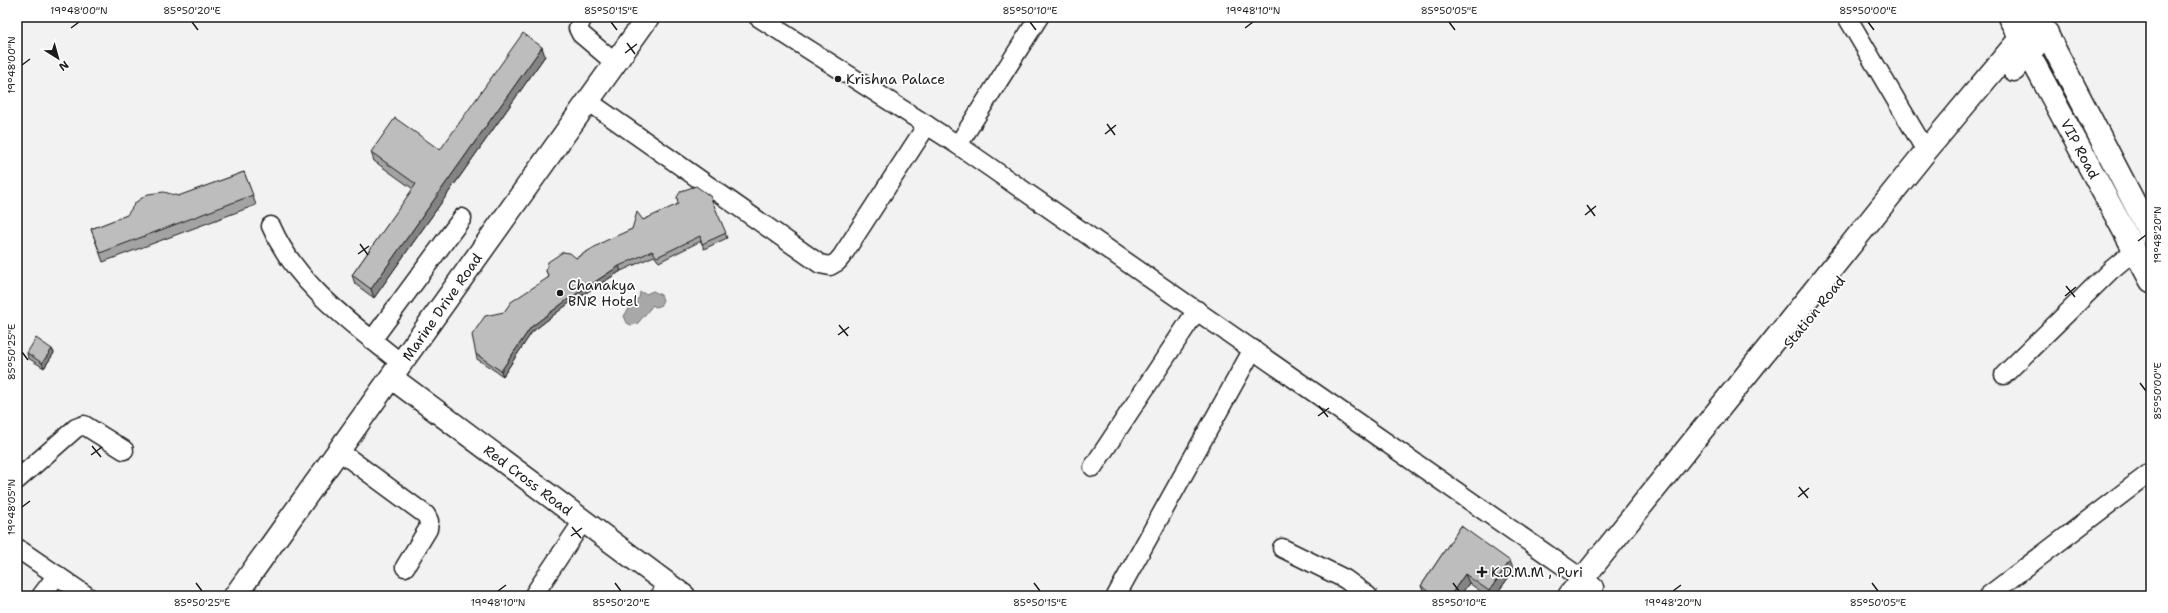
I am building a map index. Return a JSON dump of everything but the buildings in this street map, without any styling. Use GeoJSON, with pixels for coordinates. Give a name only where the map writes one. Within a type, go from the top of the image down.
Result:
{"type":"FeatureCollection","features":[{"type":"Feature","properties":{"kind":"main road","name":"Marine Drive Road"},"geometry":{"type":"LineString","coordinates":[[235,596],[397,371],[648,17]]}},
{"type":"Feature","properties":{"kind":"main road","name":"VIP Road"},"geometry":{"type":"LineString","coordinates":[[2009,17],[2151,281]]}},
{"type":"Feature","properties":{"kind":"main road","name":"VIP Road"},"geometry":{"type":"LineString","coordinates":[[2041,23],[2151,235]]}},
{"type":"Feature","properties":{"kind":"main road","name":"Station Road"},"geometry":{"type":"LineString","coordinates":[[1588,587],[1933,162],[2025,47],[2041,23]]}},
{"type":"Feature","properties":{"kind":"main road"},"geometry":{"type":"LineString","coordinates":[[1569,596],[1588,587],[1926,151],[2025,47]]}},
{"type":"Feature","properties":{"kind":"main road","name":"Red Cross Road"},"geometry":{"type":"LineString","coordinates":[[397,371],[670,592]]}},
{"type":"Feature","properties":{"kind":"street"},"geometry":{"type":"LineString","coordinates":[[583,17],[578,28],[581,34],[615,63]]}},
{"type":"Feature","properties":{"kind":"street"},"geometry":{"type":"LineString","coordinates":[[758,17],[958,145],[1253,349],[1588,587]]}},
{"type":"Feature","properties":{"kind":"street"},"geometry":{"type":"LineString","coordinates":[[958,145],[1039,17]]}},
{"type":"Feature","properties":{"kind":"street"},"geometry":{"type":"LineString","coordinates":[[1847,17],[1926,151]]}},
{"type":"Feature","properties":{"kind":"street"},"geometry":{"type":"LineString","coordinates":[[588,101],[820,264],[830,266],[837,262],[842,256],[927,125]]}},
{"type":"Feature","properties":{"kind":"street"},"geometry":{"type":"LineString","coordinates":[[372,340],[462,218]]}},
{"type":"Feature","properties":{"kind":"street"},"geometry":{"type":"LineString","coordinates":[[271,226],[290,262],[309,284],[372,340],[397,371]]}},
{"type":"Feature","properties":{"kind":"street"},"geometry":{"type":"LineString","coordinates":[[2004,375],[2111,270],[2135,250]]}},
{"type":"Feature","properties":{"kind":"street"},"geometry":{"type":"LineString","coordinates":[[1093,467],[1197,310]]}},
{"type":"Feature","properties":{"kind":"street"},"geometry":{"type":"LineString","coordinates":[[1116,596],[1253,349]]}},
{"type":"Feature","properties":{"kind":"street"},"geometry":{"type":"LineString","coordinates":[[17,480],[76,428],[84,425],[124,450]]}},
{"type":"Feature","properties":{"kind":"street"},"geometry":{"type":"LineString","coordinates":[[339,451],[426,515],[429,522],[428,529],[405,567]]}},
{"type":"Feature","properties":{"kind":"street"},"geometry":{"type":"LineString","coordinates":[[1988,596],[2151,472]]}},
{"type":"Feature","properties":{"kind":"street"},"geometry":{"type":"LineString","coordinates":[[533,596],[583,521]]}},
{"type":"Feature","properties":{"kind":"street"},"geometry":{"type":"LineString","coordinates":[[17,548],[87,596]]}},
{"type":"Feature","properties":{"kind":"street"},"geometry":{"type":"LineString","coordinates":[[1282,548],[1345,580],[1368,596]]}},
{"type":"Feature","properties":{"kind":"street"},"geometry":{"type":"LineString","coordinates":[[41,596],[57,575]]}},
{"type":"Feature","properties":{"kind":"shaded area"},"geometry":{"type":"Polygon","coordinates":[[[653,291],[661,295],[663,300],[660,306],[655,307],[653,305],[638,323],[631,325],[627,323],[624,316],[634,301],[639,298],[640,292],[646,294],[653,291]]]}},
{"type":"Feature","properties":{"kind":"place","name":"Krishna Palace"},"geometry":{"type":"Point","coordinates":[838,79]}},
{"type":"Feature","properties":{"kind":"place","name":"Chanakya BNR Hotel"},"geometry":{"type":"Point","coordinates":[560,293]}},
{"type":"Feature","properties":{"kind":"place","name":"K.D.M.M , Puri"},"geometry":{"type":"Point","coordinates":[1482,572]}}]}
